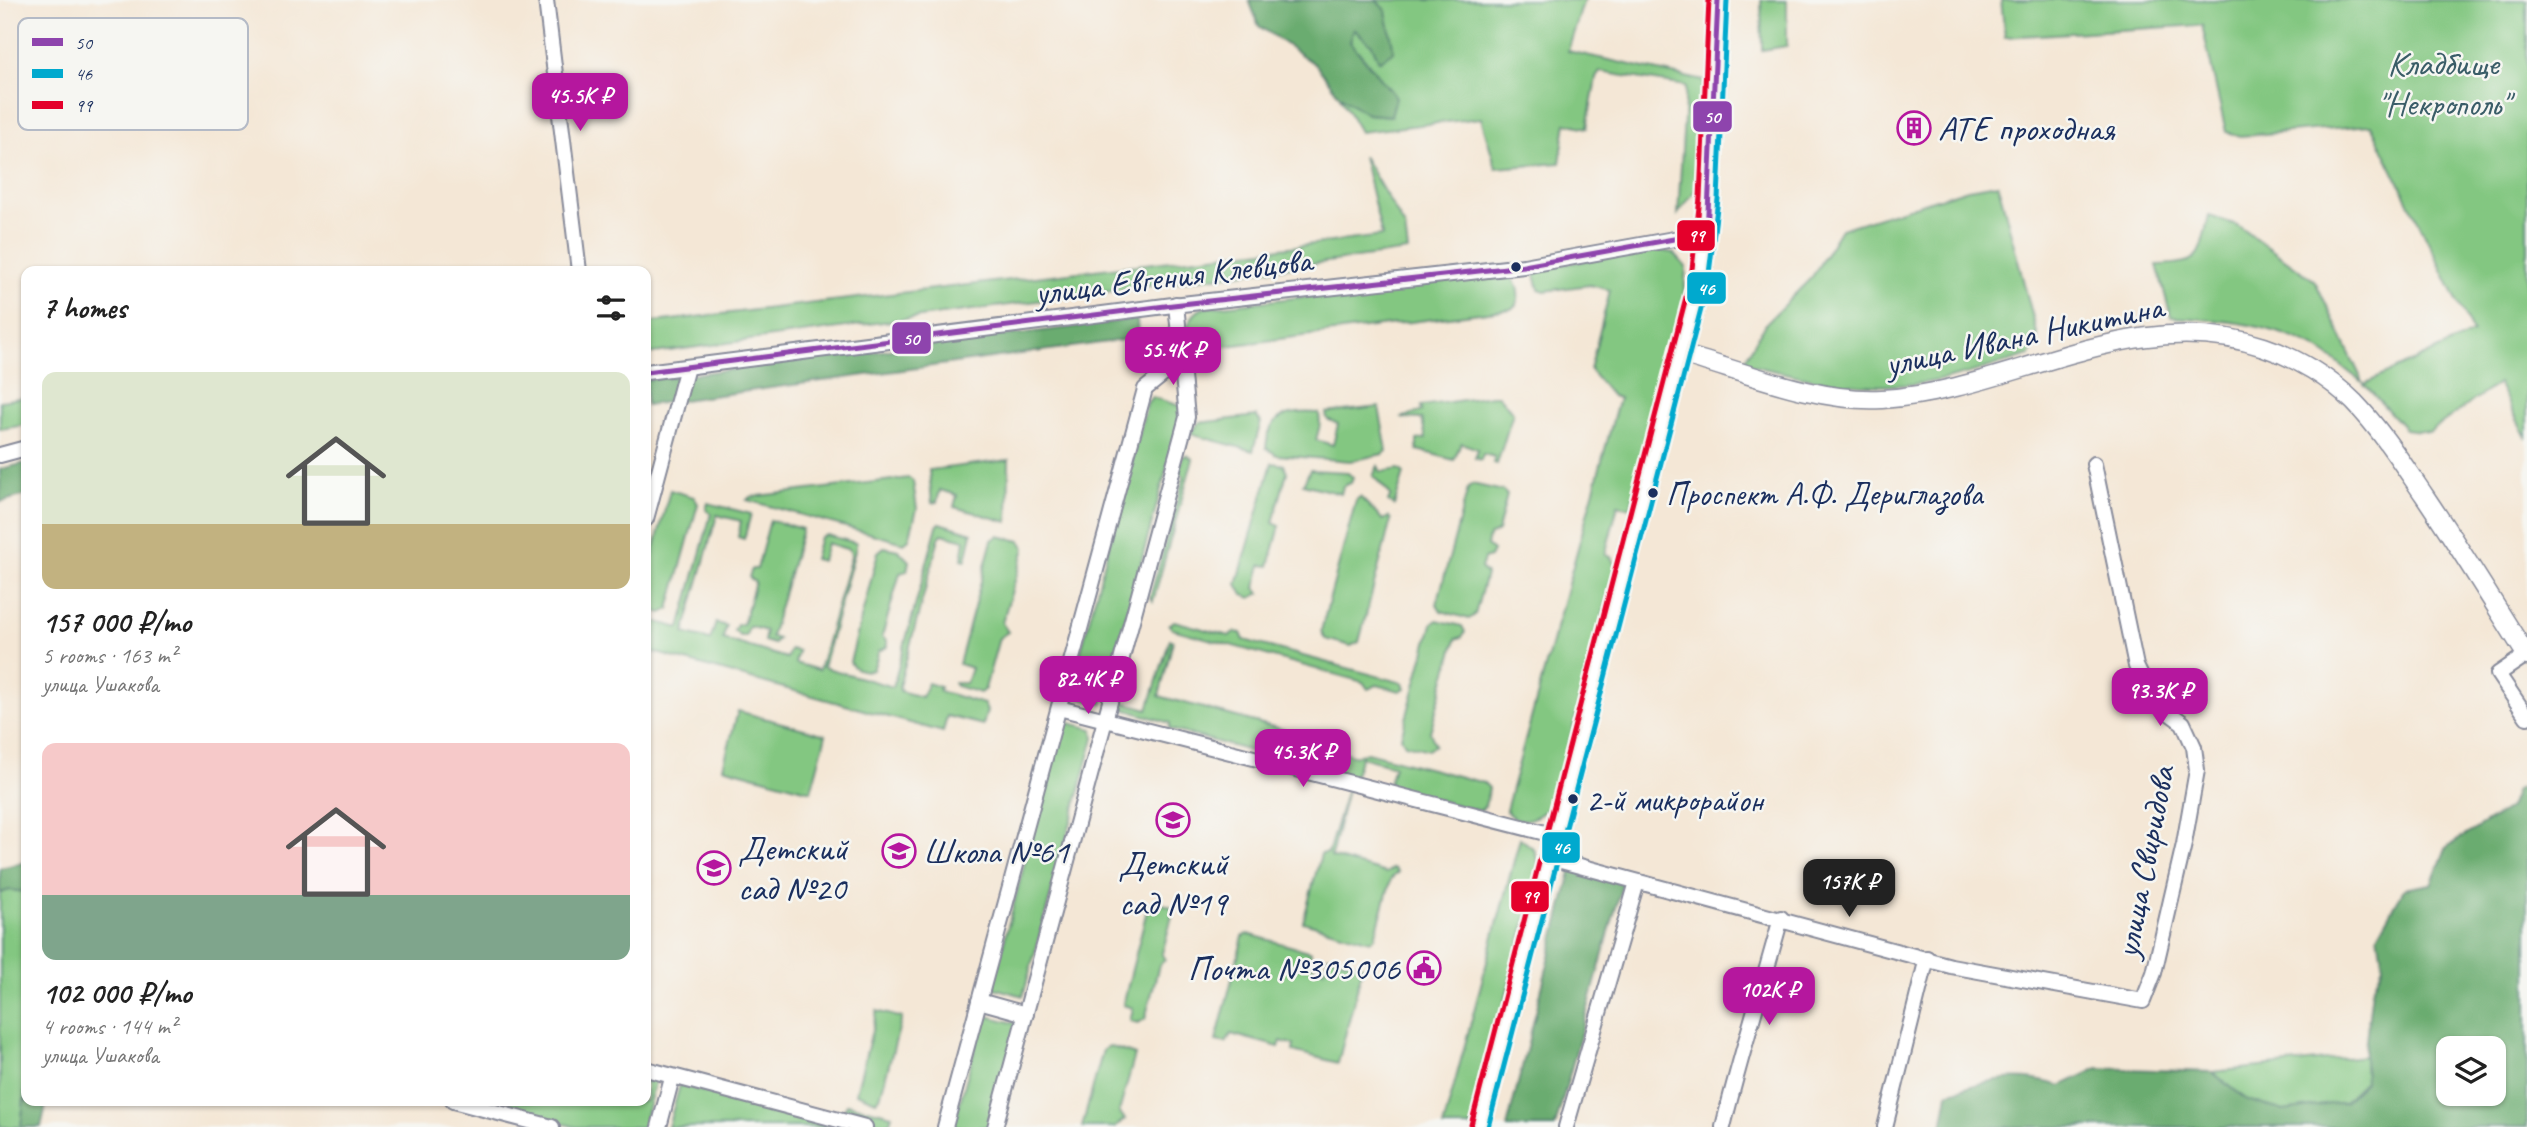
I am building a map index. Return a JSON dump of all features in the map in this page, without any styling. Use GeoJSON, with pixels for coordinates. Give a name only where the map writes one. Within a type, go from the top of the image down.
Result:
{"type":"FeatureCollection","features":[{"type":"Feature","properties":{"kind":"main road"},"geometry":{"type":"LineString","coordinates":[[1479,1127],[1557,836],[1704,256],[1718,0]]}},
{"type":"Feature","properties":{"kind":"main road","name":"улица Ивана Никитина"},"geometry":{"type":"LineString","coordinates":[[1681,354],[1812,391],[1880,399],[1959,386],[2135,337],[2200,333],[2250,342],[2280,352],[2305,365],[2346,395],[2387,441],[2527,655]]}},
{"type":"Feature","properties":{"kind":"street"},"geometry":{"type":"LineString","coordinates":[[546,0],[578,266]]}},
{"type":"Feature","properties":{"kind":"street","name":"улица Евгения Клевцова"},"geometry":{"type":"LineString","coordinates":[[651,371],[1176,304],[1524,266],[1707,233]]}},
{"type":"Feature","properties":{"kind":"street"},"geometry":{"type":"LineString","coordinates":[[995,1127],[1187,417],[1176,304]]}},
{"type":"Feature","properties":{"kind":"street"},"geometry":{"type":"LineString","coordinates":[[945,1127],[1145,388],[1181,360]]}},
{"type":"Feature","properties":{"kind":"street"},"geometry":{"type":"LineString","coordinates":[[651,500],[687,367]]}},
{"type":"Feature","properties":{"kind":"street"},"geometry":{"type":"LineString","coordinates":[[0,455],[21,449]]}},
{"type":"Feature","properties":{"kind":"street","name":"улица Свиридова"},"geometry":{"type":"LineString","coordinates":[[1927,958],[2143,1001],[2154,973],[2192,809],[2197,770],[2194,747],[2183,723],[2153,701],[2136,666],[2094,464]]}},
{"type":"Feature","properties":{"kind":"street"},"geometry":{"type":"LineString","coordinates":[[2527,655],[2498,674],[2527,717]]}},
{"type":"Feature","properties":{"kind":"street"},"geometry":{"type":"LineString","coordinates":[[1059,708],[1557,836]]}},
{"type":"Feature","properties":{"kind":"street"},"geometry":{"type":"LineString","coordinates":[[1550,858],[1927,958],[1885,1127]]}},
{"type":"Feature","properties":{"kind":"street"},"geometry":{"type":"LineString","coordinates":[[1566,1127],[1637,882]]}},
{"type":"Feature","properties":{"kind":"street"},"geometry":{"type":"LineString","coordinates":[[1723,1127],[1739,1058],[1758,1004],[1781,918]]}},
{"type":"Feature","properties":{"kind":"street"},"geometry":{"type":"LineString","coordinates":[[979,1001],[1026,1014]]}},
{"type":"Feature","properties":{"kind":"street"},"geometry":{"type":"LineString","coordinates":[[651,1071],[865,1127]]}},
{"type":"Feature","properties":{"kind":"street"},"geometry":{"type":"LineString","coordinates":[[659,1127],[672,1078]]}},
{"type":"Feature","properties":{"kind":"street"},"geometry":{"type":"LineString","coordinates":[[472,1106],[552,1127]]}},
{"type":"Feature","properties":{"kind":"green space"},"geometry":{"type":"Polygon","coordinates":[[[1249,0],[1376,0],[1386,11],[1394,51],[1379,61],[1372,45],[1354,29],[1350,42],[1396,97],[1391,116],[1367,114],[1339,95],[1316,65],[1259,26],[1249,0]]]}},
{"type":"Feature","properties":{"kind":"green space"},"geometry":{"type":"Polygon","coordinates":[[[1376,0],[1584,0],[1568,51],[1704,81],[1698,187],[1678,214],[1686,86],[1600,72],[1596,78],[1587,128],[1566,123],[1560,163],[1496,168],[1481,118],[1360,132],[1339,95],[1367,114],[1391,116],[1379,76],[1350,42],[1354,29],[1372,45],[1386,11],[1376,0]]]}},
{"type":"Feature","properties":{"kind":"green space"},"geometry":{"type":"Polygon","coordinates":[[[1761,0],[1787,0],[1787,46],[1762,50],[1761,0]]]}},
{"type":"Feature","properties":{"kind":"green space","name":"Кладбище \"Некрополь\""},"geometry":{"type":"Polygon","coordinates":[[[2001,0],[2527,0],[2527,439],[2498,383],[2429,432],[2405,429],[2364,384],[2473,333],[2371,125],[2240,136],[2226,132],[2202,25],[2005,37],[2001,0]]]}},
{"type":"Feature","properties":{"kind":"green space"},"geometry":{"type":"Polygon","coordinates":[[[1363,156],[1405,227],[1408,251],[651,353],[651,322],[1382,236],[1363,156]]]}},
{"type":"Feature","properties":{"kind":"green space"},"geometry":{"type":"Polygon","coordinates":[[[1998,184],[2038,337],[2030,355],[1952,378],[1891,386],[1817,380],[1743,363],[1765,324],[1812,277],[1841,229],[1968,189],[1998,184]]]}},
{"type":"Feature","properties":{"kind":"green space"},"geometry":{"type":"Polygon","coordinates":[[[2209,216],[2237,225],[2315,281],[2363,382],[2319,350],[2283,334],[2247,324],[2171,317],[2157,265],[2191,260],[2200,249],[2209,216]]]}},
{"type":"Feature","properties":{"kind":"green space"},"geometry":{"type":"Polygon","coordinates":[[[1653,249],[1674,253],[1686,267],[1683,308],[1631,508],[1618,505],[1605,555],[1611,557],[1616,566],[1554,801],[1538,816],[1517,819],[1506,810],[1619,398],[1612,396],[1590,370],[1610,290],[1590,285],[1545,291],[1539,289],[1535,275],[1542,268],[1653,249]]]}},
{"type":"Feature","properties":{"kind":"green space"},"geometry":{"type":"Polygon","coordinates":[[[1508,274],[1516,284],[1518,292],[1517,305],[1511,309],[1196,350],[1188,346],[1186,341],[1191,319],[1203,308],[1508,274]]]}},
{"type":"Feature","properties":{"kind":"green space"},"geometry":{"type":"Polygon","coordinates":[[[1137,319],[1138,338],[651,404],[651,379],[1137,319]]]}},
{"type":"Feature","properties":{"kind":"green space"},"geometry":{"type":"Polygon","coordinates":[[[1498,395],[1513,413],[1497,464],[1493,463],[1495,457],[1483,454],[1481,460],[1475,458],[1478,449],[1461,443],[1454,460],[1417,450],[1417,440],[1426,439],[1422,419],[1401,418],[1422,411],[1421,406],[1498,395]]]}},
{"type":"Feature","properties":{"kind":"green space"},"geometry":{"type":"Polygon","coordinates":[[[1152,397],[1180,406],[1182,413],[1102,704],[1073,696],[1071,688],[1147,403],[1152,397]]]}},
{"type":"Feature","properties":{"kind":"green space"},"geometry":{"type":"Polygon","coordinates":[[[21,398],[21,426],[0,429],[0,401],[21,398]]]}},
{"type":"Feature","properties":{"kind":"green space"},"geometry":{"type":"Polygon","coordinates":[[[1379,407],[1387,451],[1383,454],[1350,461],[1277,455],[1266,448],[1271,428],[1276,421],[1289,414],[1319,413],[1320,425],[1316,440],[1333,445],[1338,424],[1327,419],[1326,413],[1379,407]]]}},
{"type":"Feature","properties":{"kind":"green space"},"geometry":{"type":"Polygon","coordinates":[[[1256,416],[1261,422],[1253,451],[1190,434],[1199,423],[1256,416]]]}},
{"type":"Feature","properties":{"kind":"green space"},"geometry":{"type":"Polygon","coordinates":[[[1187,455],[1193,459],[1153,601],[1150,597],[1184,476],[1179,472],[1183,456],[1187,455]]]}},
{"type":"Feature","properties":{"kind":"green space"},"geometry":{"type":"Polygon","coordinates":[[[1009,460],[1008,522],[954,507],[957,495],[940,490],[937,502],[932,503],[929,470],[1009,460]]]}},
{"type":"Feature","properties":{"kind":"green space"},"geometry":{"type":"Polygon","coordinates":[[[1272,463],[1284,465],[1287,472],[1273,523],[1280,526],[1269,566],[1261,565],[1255,588],[1260,593],[1251,598],[1243,595],[1237,584],[1272,463]]]}},
{"type":"Feature","properties":{"kind":"green space"},"geometry":{"type":"Polygon","coordinates":[[[21,464],[21,496],[0,502],[0,469],[21,464]]]}},
{"type":"Feature","properties":{"kind":"green space"},"geometry":{"type":"Polygon","coordinates":[[[1378,466],[1381,472],[1399,469],[1404,473],[1394,506],[1388,502],[1391,495],[1373,476],[1378,466]]]}},
{"type":"Feature","properties":{"kind":"green space"},"geometry":{"type":"Polygon","coordinates":[[[1310,470],[1347,472],[1353,478],[1351,483],[1343,486],[1341,494],[1303,484],[1310,470]]]}},
{"type":"Feature","properties":{"kind":"green space"},"geometry":{"type":"Polygon","coordinates":[[[909,478],[913,481],[917,509],[909,539],[904,543],[747,500],[750,497],[909,478]]]}},
{"type":"Feature","properties":{"kind":"green space"},"geometry":{"type":"Polygon","coordinates":[[[1472,484],[1503,491],[1507,495],[1498,531],[1489,536],[1487,546],[1493,551],[1490,557],[1484,559],[1481,568],[1486,574],[1475,615],[1469,619],[1441,611],[1437,604],[1468,488],[1472,484]]]}},
{"type":"Feature","properties":{"kind":"green space"},"geometry":{"type":"Polygon","coordinates":[[[670,490],[694,497],[698,504],[669,609],[662,613],[651,610],[651,562],[670,490]]]}},
{"type":"Feature","properties":{"kind":"green space"},"geometry":{"type":"Polygon","coordinates":[[[1360,497],[1383,520],[1389,517],[1391,520],[1359,642],[1351,646],[1325,639],[1321,631],[1356,500],[1360,497]]]}},
{"type":"Feature","properties":{"kind":"green space"},"geometry":{"type":"Polygon","coordinates":[[[708,503],[751,514],[744,539],[738,537],[741,521],[717,515],[684,633],[710,640],[716,623],[726,626],[723,639],[787,658],[790,649],[798,651],[795,663],[819,670],[851,556],[850,550],[827,543],[822,561],[814,559],[820,537],[827,535],[856,543],[856,547],[823,667],[893,687],[937,526],[940,523],[972,533],[966,560],[962,559],[965,540],[942,534],[939,538],[899,686],[900,691],[921,697],[928,683],[940,687],[939,691],[984,704],[987,711],[983,725],[947,716],[943,732],[651,651],[651,620],[680,628],[711,514],[706,510],[708,503]]]}},
{"type":"Feature","properties":{"kind":"green space"},"geometry":{"type":"Polygon","coordinates":[[[770,520],[802,529],[771,637],[778,639],[774,644],[764,641],[766,631],[749,626],[746,636],[740,636],[734,631],[737,625],[743,624],[755,582],[749,577],[752,569],[757,569],[770,520]]]}},
{"type":"Feature","properties":{"kind":"green space"},"geometry":{"type":"Polygon","coordinates":[[[998,536],[1020,541],[1025,548],[1002,623],[1008,632],[999,638],[985,689],[980,693],[954,683],[966,683],[971,668],[959,664],[992,540],[998,536]]]}},
{"type":"Feature","properties":{"kind":"green space"},"geometry":{"type":"Polygon","coordinates":[[[884,547],[898,550],[909,561],[907,571],[900,573],[882,637],[887,641],[887,647],[879,651],[873,670],[857,669],[850,662],[878,552],[884,547]]]}},
{"type":"Feature","properties":{"kind":"green space"},"geometry":{"type":"Polygon","coordinates":[[[1437,620],[1462,626],[1465,632],[1462,637],[1456,639],[1430,732],[1435,745],[1428,750],[1405,744],[1401,737],[1432,624],[1437,620]]]}},
{"type":"Feature","properties":{"kind":"green space"},"geometry":{"type":"Polygon","coordinates":[[[1174,621],[1229,636],[1234,632],[1241,633],[1244,640],[1403,683],[1405,688],[1400,691],[1377,685],[1368,689],[1363,682],[1172,629],[1169,625],[1174,621]]]}},
{"type":"Feature","properties":{"kind":"green space"},"geometry":{"type":"Polygon","coordinates":[[[1170,639],[1173,641],[1159,696],[1288,731],[1291,735],[1284,760],[1169,729],[1170,723],[1117,707],[1115,700],[1148,709],[1170,639]]]}},
{"type":"Feature","properties":{"kind":"green space"},"geometry":{"type":"Polygon","coordinates":[[[738,711],[826,735],[811,791],[723,767],[738,711]]]}},
{"type":"Feature","properties":{"kind":"green space"},"geometry":{"type":"Polygon","coordinates":[[[1065,722],[1093,729],[1094,738],[1023,996],[994,988],[994,979],[1060,729],[1065,722]]]}},
{"type":"Feature","properties":{"kind":"green space"},"geometry":{"type":"Polygon","coordinates":[[[1303,736],[1316,738],[1321,746],[1356,756],[1367,752],[1484,783],[1489,788],[1485,806],[1480,811],[1388,787],[1394,766],[1361,757],[1354,777],[1293,762],[1303,736]]]}},
{"type":"Feature","properties":{"kind":"green space"},"geometry":{"type":"Polygon","coordinates":[[[2527,785],[2527,1127],[1942,1127],[1948,1093],[1991,1081],[2017,1078],[2061,1086],[2098,1068],[2212,1072],[2247,1100],[2284,1111],[2344,1102],[2365,1082],[2364,1056],[2372,990],[2383,965],[2378,936],[2404,889],[2431,884],[2447,847],[2509,808],[2516,790],[2527,785]]]}},
{"type":"Feature","properties":{"kind":"green space"},"geometry":{"type":"Polygon","coordinates":[[[1347,789],[1331,857],[1386,873],[1393,868],[1398,872],[1391,879],[1375,937],[1370,941],[1303,922],[1321,854],[1328,853],[1347,789]]]}},
{"type":"Feature","properties":{"kind":"green space"},"geometry":{"type":"Polygon","coordinates":[[[1520,838],[1534,849],[1540,867],[1472,1127],[1443,1127],[1520,838]]]}},
{"type":"Feature","properties":{"kind":"green space"},"geometry":{"type":"Polygon","coordinates":[[[21,863],[21,891],[10,890],[0,893],[0,868],[21,863]]]}},
{"type":"Feature","properties":{"kind":"green space"},"geometry":{"type":"Polygon","coordinates":[[[1572,868],[1623,882],[1555,1127],[1507,1127],[1572,868]]]}},
{"type":"Feature","properties":{"kind":"green space"},"geometry":{"type":"Polygon","coordinates":[[[10,890],[21,891],[21,1106],[23,1106],[21,1127],[0,1127],[0,893],[10,890]]]}},
{"type":"Feature","properties":{"kind":"green space"},"geometry":{"type":"Polygon","coordinates":[[[1156,902],[1170,906],[1173,912],[1162,954],[1165,960],[1159,965],[1145,1019],[1138,1023],[1130,1021],[1133,1008],[1123,1005],[1148,906],[1156,902]]]}},
{"type":"Feature","properties":{"kind":"green space"},"geometry":{"type":"Polygon","coordinates":[[[1248,934],[1311,952],[1308,965],[1324,970],[1328,956],[1363,966],[1338,1063],[1293,1051],[1294,1045],[1281,1041],[1279,1047],[1231,1034],[1226,1043],[1216,1041],[1243,937],[1248,934]]]}},
{"type":"Feature","properties":{"kind":"green space"},"geometry":{"type":"Polygon","coordinates":[[[877,1011],[902,1018],[880,1097],[876,1101],[856,1093],[877,1011]]]}},
{"type":"Feature","properties":{"kind":"green space"},"geometry":{"type":"Polygon","coordinates":[[[987,1016],[1015,1023],[1017,1027],[991,1127],[953,1127],[982,1023],[987,1016]]]}},
{"type":"Feature","properties":{"kind":"green space"},"geometry":{"type":"Polygon","coordinates":[[[1109,1046],[1135,1055],[1119,1112],[1125,1119],[1115,1127],[1082,1127],[1103,1050],[1109,1046]]]}},
{"type":"Feature","properties":{"kind":"green space"},"geometry":{"type":"Polygon","coordinates":[[[2364,1056],[2365,1083],[2344,1102],[2284,1111],[2247,1100],[2212,1072],[2364,1056]]]}},
{"type":"Feature","properties":{"kind":"green space"},"geometry":{"type":"Polygon","coordinates":[[[651,1078],[656,1079],[651,1097],[651,1078]]]}},
{"type":"Feature","properties":{"kind":"green space"},"geometry":{"type":"Polygon","coordinates":[[[680,1085],[834,1127],[668,1127],[680,1085]]]}},
{"type":"Feature","properties":{"kind":"green space"},"geometry":{"type":"Polygon","coordinates":[[[847,1104],[892,1115],[889,1125],[843,1113],[847,1104]]]}},
{"type":"Feature","properties":{"kind":"green space"},"geometry":{"type":"Polygon","coordinates":[[[23,1106],[46,1106],[41,1127],[21,1127],[23,1106]]]}},
{"type":"Feature","properties":{"kind":"green space"},"geometry":{"type":"Polygon","coordinates":[[[509,1106],[649,1106],[643,1127],[576,1127],[508,1109],[509,1106]]]}},
{"type":"Feature","properties":{"kind":"transit line","name":"99"},"geometry":{"type":"LineString","coordinates":[[1471,1125],[1691,278],[1700,198],[1709,0]]}},
{"type":"Feature","properties":{"kind":"transit line","name":"50"},"geometry":{"type":"LineString","coordinates":[[1707,233],[1718,0]]}},
{"type":"Feature","properties":{"kind":"transit line","name":"46"},"geometry":{"type":"LineString","coordinates":[[1488,1127],[1708,282],[1718,199],[1727,0]]}},
{"type":"Feature","properties":{"kind":"transit line","name":"50"},"geometry":{"type":"LineString","coordinates":[[651,371],[1173,305],[1524,266],[1707,233]]}},
{"type":"Feature","properties":{"kind":"place","name":"АТЕ проходная"},"geometry":{"type":"Point","coordinates":[1914,128]}},
{"type":"Feature","properties":{"kind":"place","name":"Проспект А.Ф. Дериглазова"},"geometry":{"type":"Point","coordinates":[1653,493]}},
{"type":"Feature","properties":{"kind":"place","name":"2-й микрорайон"},"geometry":{"type":"Point","coordinates":[1573,799]}},
{"type":"Feature","properties":{"kind":"place","name":"Детский сад №19"},"geometry":{"type":"Point","coordinates":[1173,820]}},
{"type":"Feature","properties":{"kind":"place","name":"Школа №61"},"geometry":{"type":"Point","coordinates":[899,851]}},
{"type":"Feature","properties":{"kind":"place","name":"Детский сад №20"},"geometry":{"type":"Point","coordinates":[714,868]}},
{"type":"Feature","properties":{"kind":"place","name":"Почта №305006"},"geometry":{"type":"Point","coordinates":[1424,968]}}]}
